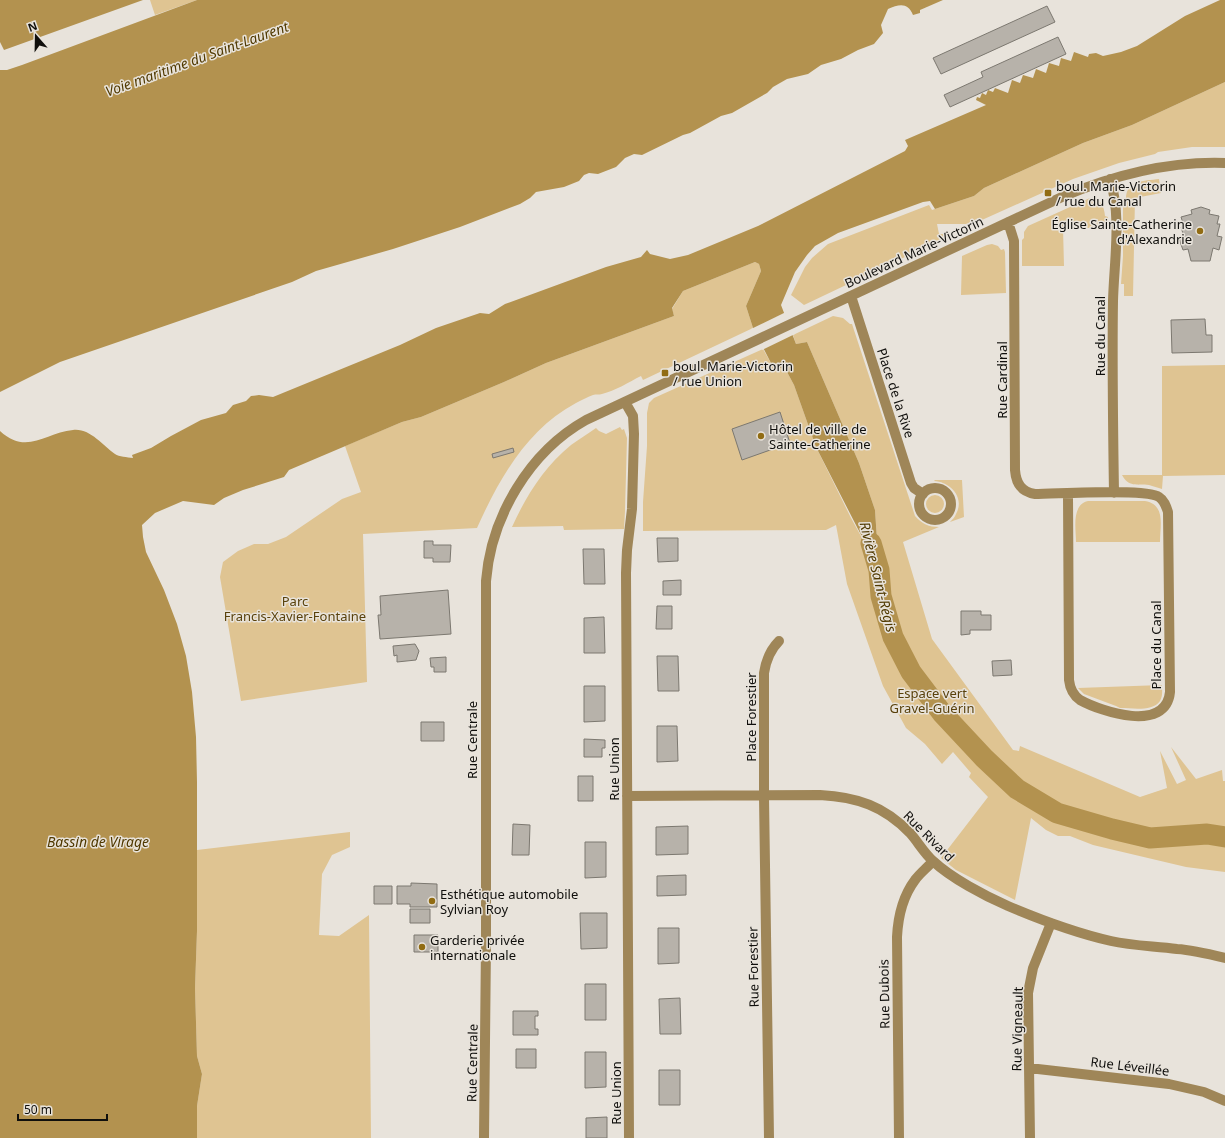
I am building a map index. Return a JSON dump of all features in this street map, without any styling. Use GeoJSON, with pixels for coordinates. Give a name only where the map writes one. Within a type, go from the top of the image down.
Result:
{"type":"FeatureCollection","features":[{"type":"Feature","properties":{"kind":"street","name":"Boulevard Marie-Victorin"},"geometry":{"type":"LineString","coordinates":[[625,402],[1067,195],[1110,179],[1169,166],[1197,163],[1225,163]]}},
{"type":"Feature","properties":{"kind":"street","name":"Rue du Canal"},"geometry":{"type":"LineString","coordinates":[[1110,179],[1115,196],[1116,239],[1113,315],[1114,493]]}},
{"type":"Feature","properties":{"kind":"street","name":"Rue Cardinal"},"geometry":{"type":"LineString","coordinates":[[1008,222],[1014,241],[1016,477],[1022,488],[1031,493],[1068,494]]}},
{"type":"Feature","properties":{"kind":"street","name":"Place de la Rive"},"geometry":{"type":"LineString","coordinates":[[851,296],[911,483],[914,488],[923,494]]}},
{"type":"Feature","properties":{"kind":"street","name":"Rue Union"},"geometry":{"type":"LineString","coordinates":[[625,402],[633,416],[634,434],[632,509],[627,560],[629,1138]]}},
{"type":"Feature","properties":{"kind":"street","name":"Rue Centrale"},"geometry":{"type":"LineString","coordinates":[[484,1138],[486,944],[485,616],[487,568],[494,539],[502,517],[513,495],[537,460],[571,429],[586,420],[625,402]]}},
{"type":"Feature","properties":{"kind":"street","name":"Place du Canal"},"geometry":{"type":"LineString","coordinates":[[1114,493],[1153,494],[1159,496],[1163,500],[1168,512],[1170,692],[1166,705],[1153,714],[1122,715],[1080,700],[1071,690],[1069,680],[1068,494],[1114,493]]}},
{"type":"Feature","properties":{"kind":"street","name":"Place Forestier"},"geometry":{"type":"LineString","coordinates":[[764,797],[764,673],[768,657],[774,646],[779,641]]}},
{"type":"Feature","properties":{"kind":"street","name":"Rue Rivard"},"geometry":{"type":"LineString","coordinates":[[627,796],[837,796],[851,798],[865,803],[891,817],[902,825],[918,842],[932,861],[949,874],[1006,905],[1051,923],[1112,941],[1180,949],[1225,958]]}},
{"type":"Feature","properties":{"kind":"street","name":"Rue Forestier"},"geometry":{"type":"LineString","coordinates":[[764,797],[769,1138]]}},
{"type":"Feature","properties":{"kind":"street","name":"Rue Dubois"},"geometry":{"type":"LineString","coordinates":[[899,1138],[898,923],[900,912],[911,886],[932,861]]}},
{"type":"Feature","properties":{"kind":"street","name":"Rue Vigneault"},"geometry":{"type":"LineString","coordinates":[[1030,1138],[1028,993],[1033,968],[1051,923]]}},
{"type":"Feature","properties":{"kind":"street","name":"Rue Léveillée"},"geometry":{"type":"LineString","coordinates":[[1029,1068],[1169,1084],[1204,1092],[1225,1101]]}},
{"type":"Feature","properties":{"kind":"green space"},"geometry":{"type":"Polygon","coordinates":[[[150,0],[197,0],[155,15],[150,0]]]}},
{"type":"Feature","properties":{"kind":"green space"},"geometry":{"type":"Polygon","coordinates":[[[1225,82],[1225,147],[1192,147],[1158,152],[1119,163],[1073,179],[973,224],[937,224],[939,234],[946,234],[947,237],[804,305],[791,295],[805,267],[812,258],[828,244],[929,205],[932,210],[974,196],[984,188],[1083,143],[1132,125],[1225,82]]]}},
{"type":"Feature","properties":{"kind":"green space"},"geometry":{"type":"Polygon","coordinates":[[[1159,179],[1161,193],[1135,198],[1133,296],[1124,296],[1124,284],[1121,284],[1123,256],[1123,200],[1126,199],[1129,188],[1132,185],[1142,181],[1159,179]]]}},
{"type":"Feature","properties":{"kind":"green space"},"geometry":{"type":"Polygon","coordinates":[[[1090,198],[1097,199],[1101,203],[1105,216],[1108,217],[1108,228],[1063,228],[1064,266],[1022,266],[1022,240],[1024,238],[1024,232],[1028,226],[1090,198]]]}},
{"type":"Feature","properties":{"kind":"green space"},"geometry":{"type":"Polygon","coordinates":[[[992,244],[998,246],[1001,250],[1004,249],[1005,252],[1006,293],[961,295],[962,256],[992,244]]]}},
{"type":"Feature","properties":{"kind":"green space","name":"Parc Francis-Xavier-Fontaine"},"geometry":{"type":"Polygon","coordinates":[[[755,262],[759,264],[761,271],[746,306],[753,328],[643,380],[641,376],[612,391],[589,397],[559,414],[529,441],[516,457],[495,491],[477,528],[363,534],[367,682],[241,701],[220,577],[223,562],[238,551],[254,544],[268,544],[286,537],[342,499],[361,492],[345,446],[402,422],[421,417],[546,363],[674,316],[672,309],[683,291],[755,262]]]}},
{"type":"Feature","properties":{"kind":"green space","name":"Espace vert Gravel-Guérin"},"geometry":{"type":"Polygon","coordinates":[[[833,316],[843,318],[852,324],[915,516],[926,524],[939,527],[903,542],[932,639],[1013,750],[1019,751],[1020,746],[1140,797],[1167,788],[1160,751],[1177,784],[1186,780],[1171,747],[1196,779],[1222,770],[1223,781],[1225,781],[1225,872],[1186,867],[1093,845],[1070,836],[1058,836],[1046,830],[1031,818],[1015,900],[956,870],[941,858],[988,797],[969,777],[971,773],[953,752],[942,764],[925,744],[906,728],[883,686],[847,584],[836,525],[826,530],[643,531],[647,413],[649,403],[654,398],[763,349],[772,365],[786,370],[794,385],[816,447],[851,518],[879,569],[875,510],[859,463],[807,342],[796,344],[793,335],[833,316]]]}},
{"type":"Feature","properties":{"kind":"green space"},"geometry":{"type":"Polygon","coordinates":[[[1225,365],[1225,475],[1163,476],[1162,489],[1149,485],[1133,484],[1124,479],[1122,475],[1162,475],[1162,366],[1225,365]]]}},
{"type":"Feature","properties":{"kind":"green space"},"geometry":{"type":"Polygon","coordinates":[[[620,427],[622,430],[624,429],[627,438],[624,529],[564,530],[563,526],[512,527],[523,504],[544,472],[561,454],[571,445],[596,428],[606,434],[620,427]]]}},
{"type":"Feature","properties":{"kind":"green space"},"geometry":{"type":"Polygon","coordinates":[[[962,480],[964,517],[950,522],[955,516],[959,502],[955,492],[951,488],[946,484],[934,481],[962,480]]]}},
{"type":"Feature","properties":{"kind":"green space"},"geometry":{"type":"Polygon","coordinates":[[[935,495],[941,498],[944,504],[941,510],[935,513],[929,510],[926,504],[929,498],[935,495]]]}},
{"type":"Feature","properties":{"kind":"green space"},"geometry":{"type":"Polygon","coordinates":[[[1088,501],[1145,501],[1152,503],[1159,511],[1161,523],[1160,542],[1076,542],[1075,524],[1077,512],[1083,503],[1088,501]]]}},
{"type":"Feature","properties":{"kind":"green space"},"geometry":{"type":"Polygon","coordinates":[[[1162,685],[1162,695],[1160,701],[1152,707],[1142,709],[1120,708],[1084,694],[1078,688],[1162,685]]]}},
{"type":"Feature","properties":{"kind":"green space"},"geometry":{"type":"Polygon","coordinates":[[[350,832],[350,847],[332,855],[322,874],[319,935],[339,936],[369,915],[371,1138],[197,1138],[197,1106],[202,1074],[197,1056],[195,988],[197,850],[350,832]]]}},
{"type":"Feature","properties":{"kind":"water"},"geometry":{"type":"Polygon","coordinates":[[[0,0],[143,0],[4,50],[0,42],[0,0]]]}},
{"type":"Feature","properties":{"kind":"water","name":"Voie maritime du Saint-Laurent"},"geometry":{"type":"Polygon","coordinates":[[[197,0],[943,0],[920,10],[920,13],[913,15],[909,8],[903,5],[888,9],[881,25],[883,33],[874,44],[841,59],[821,65],[808,74],[787,79],[773,87],[767,93],[732,113],[721,116],[690,133],[642,155],[634,154],[625,158],[616,167],[598,174],[589,173],[584,175],[579,181],[564,187],[536,192],[520,204],[460,227],[393,249],[316,271],[292,282],[60,362],[0,392],[0,70],[7,70],[22,65],[197,0]]]}},
{"type":"Feature","properties":{"kind":"water","name":"Bassin de Virage"},"geometry":{"type":"Polygon","coordinates":[[[1220,0],[1225,0],[1225,82],[1132,125],[1083,143],[984,188],[974,196],[935,209],[930,201],[923,202],[838,233],[815,246],[795,272],[781,305],[796,344],[807,342],[859,463],[875,510],[879,570],[816,447],[794,385],[786,370],[772,365],[753,328],[746,306],[761,271],[759,264],[755,262],[683,291],[672,308],[674,316],[546,363],[421,417],[402,422],[289,470],[284,477],[243,490],[224,498],[214,505],[183,501],[155,513],[142,525],[146,552],[164,590],[177,624],[186,656],[192,692],[196,737],[197,782],[197,931],[195,988],[197,1056],[202,1074],[197,1106],[197,1138],[0,1138],[0,431],[19,442],[28,442],[36,441],[63,432],[79,430],[90,434],[117,455],[133,458],[132,455],[151,448],[201,420],[226,413],[233,405],[246,401],[251,396],[259,395],[273,397],[400,345],[436,328],[480,313],[489,314],[505,304],[606,267],[641,257],[647,250],[650,254],[670,259],[688,255],[758,226],[905,151],[908,146],[905,140],[986,105],[976,100],[977,97],[980,98],[982,93],[986,95],[988,90],[993,92],[995,88],[1008,93],[1012,80],[1020,83],[1023,75],[1033,78],[1036,69],[1046,73],[1049,63],[1059,66],[1061,58],[1071,61],[1074,52],[1088,57],[1089,54],[1096,53],[1103,56],[1121,52],[1137,46],[1185,16],[1220,0]]]}},
{"type":"Feature","properties":{"kind":"pier"},"geometry":{"type":"Polygon","coordinates":[[[786,312],[795,334],[762,350],[751,329],[786,312]]]}},
{"type":"Feature","properties":{"kind":"building"},"geometry":{"type":"Polygon","coordinates":[[[1047,6],[1055,22],[941,74],[933,58],[1047,6]]]}},
{"type":"Feature","properties":{"kind":"building"},"geometry":{"type":"Polygon","coordinates":[[[1058,37],[1066,54],[950,107],[944,95],[983,77],[981,72],[1058,37]]]}},
{"type":"Feature","properties":{"kind":"building","name":"Église Sainte-Catherine d'Alexandrie"},"geometry":{"type":"Polygon","coordinates":[[[1201,207],[1210,210],[1209,214],[1219,216],[1217,224],[1220,224],[1217,236],[1222,237],[1219,250],[1213,248],[1210,261],[1191,261],[1188,249],[1183,250],[1179,239],[1184,237],[1181,227],[1184,226],[1181,217],[1192,214],[1191,210],[1201,207]]]}},
{"type":"Feature","properties":{"kind":"building"},"geometry":{"type":"Polygon","coordinates":[[[1205,319],[1206,335],[1212,335],[1212,352],[1172,353],[1171,320],[1205,319]]]}},
{"type":"Feature","properties":{"kind":"building","name":"Hôtel de ville de Sainte-Catherine"},"geometry":{"type":"Polygon","coordinates":[[[780,412],[790,443],[742,460],[732,429],[780,412]]]}},
{"type":"Feature","properties":{"kind":"building"},"geometry":{"type":"Polygon","coordinates":[[[513,448],[514,452],[493,458],[492,454],[513,448]]]}},
{"type":"Feature","properties":{"kind":"building"},"geometry":{"type":"Polygon","coordinates":[[[657,538],[678,538],[678,561],[658,562],[657,538]]]}},
{"type":"Feature","properties":{"kind":"building"},"geometry":{"type":"Polygon","coordinates":[[[424,541],[433,541],[433,545],[451,545],[450,562],[433,562],[433,558],[424,558],[424,541]]]}},
{"type":"Feature","properties":{"kind":"building"},"geometry":{"type":"Polygon","coordinates":[[[583,549],[604,549],[605,584],[584,584],[583,549]]]}},
{"type":"Feature","properties":{"kind":"building"},"geometry":{"type":"Polygon","coordinates":[[[681,580],[681,595],[663,595],[663,581],[681,580]]]}},
{"type":"Feature","properties":{"kind":"building"},"geometry":{"type":"Polygon","coordinates":[[[448,590],[451,634],[380,639],[378,615],[381,615],[380,596],[448,590]]]}},
{"type":"Feature","properties":{"kind":"building"},"geometry":{"type":"Polygon","coordinates":[[[657,606],[672,606],[672,629],[656,629],[657,606]]]}},
{"type":"Feature","properties":{"kind":"building"},"geometry":{"type":"Polygon","coordinates":[[[961,611],[981,611],[981,615],[991,615],[991,630],[970,630],[970,634],[961,635],[961,611]]]}},
{"type":"Feature","properties":{"kind":"building"},"geometry":{"type":"Polygon","coordinates":[[[604,617],[605,653],[584,653],[584,618],[604,617]]]}},
{"type":"Feature","properties":{"kind":"building"},"geometry":{"type":"Polygon","coordinates":[[[415,644],[419,651],[416,660],[397,662],[397,655],[394,656],[393,646],[415,644]]]}},
{"type":"Feature","properties":{"kind":"building"},"geometry":{"type":"Polygon","coordinates":[[[657,656],[678,656],[679,691],[658,691],[657,656]]]}},
{"type":"Feature","properties":{"kind":"building"},"geometry":{"type":"Polygon","coordinates":[[[446,657],[446,672],[434,672],[434,667],[431,667],[430,658],[446,657]]]}},
{"type":"Feature","properties":{"kind":"building"},"geometry":{"type":"Polygon","coordinates":[[[1011,660],[1012,675],[993,676],[992,661],[1011,660]]]}},
{"type":"Feature","properties":{"kind":"building"},"geometry":{"type":"Polygon","coordinates":[[[584,686],[605,686],[605,721],[584,722],[584,686]]]}},
{"type":"Feature","properties":{"kind":"building"},"geometry":{"type":"Polygon","coordinates":[[[421,722],[444,722],[444,741],[421,741],[421,722]]]}},
{"type":"Feature","properties":{"kind":"building"},"geometry":{"type":"Polygon","coordinates":[[[657,726],[677,726],[678,761],[657,762],[657,726]]]}},
{"type":"Feature","properties":{"kind":"building"},"geometry":{"type":"Polygon","coordinates":[[[584,739],[605,740],[605,748],[602,748],[602,757],[584,757],[584,739]]]}},
{"type":"Feature","properties":{"kind":"building"},"geometry":{"type":"Polygon","coordinates":[[[578,776],[593,776],[593,801],[578,801],[578,776]]]}},
{"type":"Feature","properties":{"kind":"building"},"geometry":{"type":"Polygon","coordinates":[[[513,824],[530,825],[529,855],[512,855],[513,824]]]}},
{"type":"Feature","properties":{"kind":"building"},"geometry":{"type":"Polygon","coordinates":[[[688,826],[688,854],[656,855],[656,827],[688,826]]]}},
{"type":"Feature","properties":{"kind":"building"},"geometry":{"type":"Polygon","coordinates":[[[585,842],[606,842],[606,877],[585,878],[585,842]]]}},
{"type":"Feature","properties":{"kind":"building"},"geometry":{"type":"Polygon","coordinates":[[[686,875],[686,895],[657,896],[657,876],[686,875]]]}},
{"type":"Feature","properties":{"kind":"building"},"geometry":{"type":"Polygon","coordinates":[[[411,883],[437,884],[437,907],[410,907],[410,904],[397,904],[397,886],[411,886],[411,883]]]}},
{"type":"Feature","properties":{"kind":"building"},"geometry":{"type":"Polygon","coordinates":[[[374,886],[392,886],[392,904],[374,904],[374,886]]]}},
{"type":"Feature","properties":{"kind":"building"},"geometry":{"type":"Polygon","coordinates":[[[410,909],[430,909],[430,923],[410,923],[410,909]]]}},
{"type":"Feature","properties":{"kind":"building"},"geometry":{"type":"Polygon","coordinates":[[[580,913],[607,913],[607,948],[581,949],[580,913]]]}},
{"type":"Feature","properties":{"kind":"building"},"geometry":{"type":"Polygon","coordinates":[[[658,928],[679,928],[679,963],[658,964],[658,928]]]}},
{"type":"Feature","properties":{"kind":"building"},"geometry":{"type":"Polygon","coordinates":[[[414,935],[438,935],[438,952],[414,952],[414,935]]]}},
{"type":"Feature","properties":{"kind":"building"},"geometry":{"type":"Polygon","coordinates":[[[585,984],[606,984],[606,1020],[585,1020],[585,984]]]}},
{"type":"Feature","properties":{"kind":"building"},"geometry":{"type":"Polygon","coordinates":[[[680,998],[681,1034],[660,1034],[659,999],[680,998]]]}},
{"type":"Feature","properties":{"kind":"building"},"geometry":{"type":"Polygon","coordinates":[[[513,1011],[538,1011],[538,1016],[535,1016],[535,1029],[538,1029],[538,1035],[513,1035],[513,1011]]]}},
{"type":"Feature","properties":{"kind":"building"},"geometry":{"type":"Polygon","coordinates":[[[516,1049],[536,1049],[536,1068],[516,1068],[516,1049]]]}},
{"type":"Feature","properties":{"kind":"building"},"geometry":{"type":"Polygon","coordinates":[[[585,1052],[606,1052],[606,1087],[585,1088],[585,1052]]]}},
{"type":"Feature","properties":{"kind":"building"},"geometry":{"type":"Polygon","coordinates":[[[659,1070],[680,1070],[680,1105],[659,1105],[659,1070]]]}},
{"type":"Feature","properties":{"kind":"building"},"geometry":{"type":"Polygon","coordinates":[[[607,1117],[607,1138],[586,1138],[586,1118],[607,1117]]]}},
{"type":"Feature","properties":{"kind":"waterway","name":"Rivière Saint-Régis"},"geometry":{"type":"LineString","coordinates":[[871,543],[879,570],[881,596],[893,637],[911,672],[942,713],[984,758],[1017,789],[1057,813],[1150,838],[1207,834],[1225,837]]}},
{"type":"Feature","properties":{"kind":"place","name":"boul. Marie-Victorin / rue du Canal"},"geometry":{"type":"Point","coordinates":[1048,193]}},
{"type":"Feature","properties":{"kind":"place","name":"Église Sainte-Catherine d'Alexandrie"},"geometry":{"type":"Point","coordinates":[1200,231]}},
{"type":"Feature","properties":{"kind":"place","name":"boul. Marie-Victorin / rue Union"},"geometry":{"type":"Point","coordinates":[665,373]}},
{"type":"Feature","properties":{"kind":"place","name":"Hôtel de ville de Sainte-Catherine"},"geometry":{"type":"Point","coordinates":[761,436]}},
{"type":"Feature","properties":{"kind":"place","name":"Esthétique automobile Sylvian Roy"},"geometry":{"type":"Point","coordinates":[432,901]}},
{"type":"Feature","properties":{"kind":"place","name":"Garderie privée internationale"},"geometry":{"type":"Point","coordinates":[422,947]}}]}
